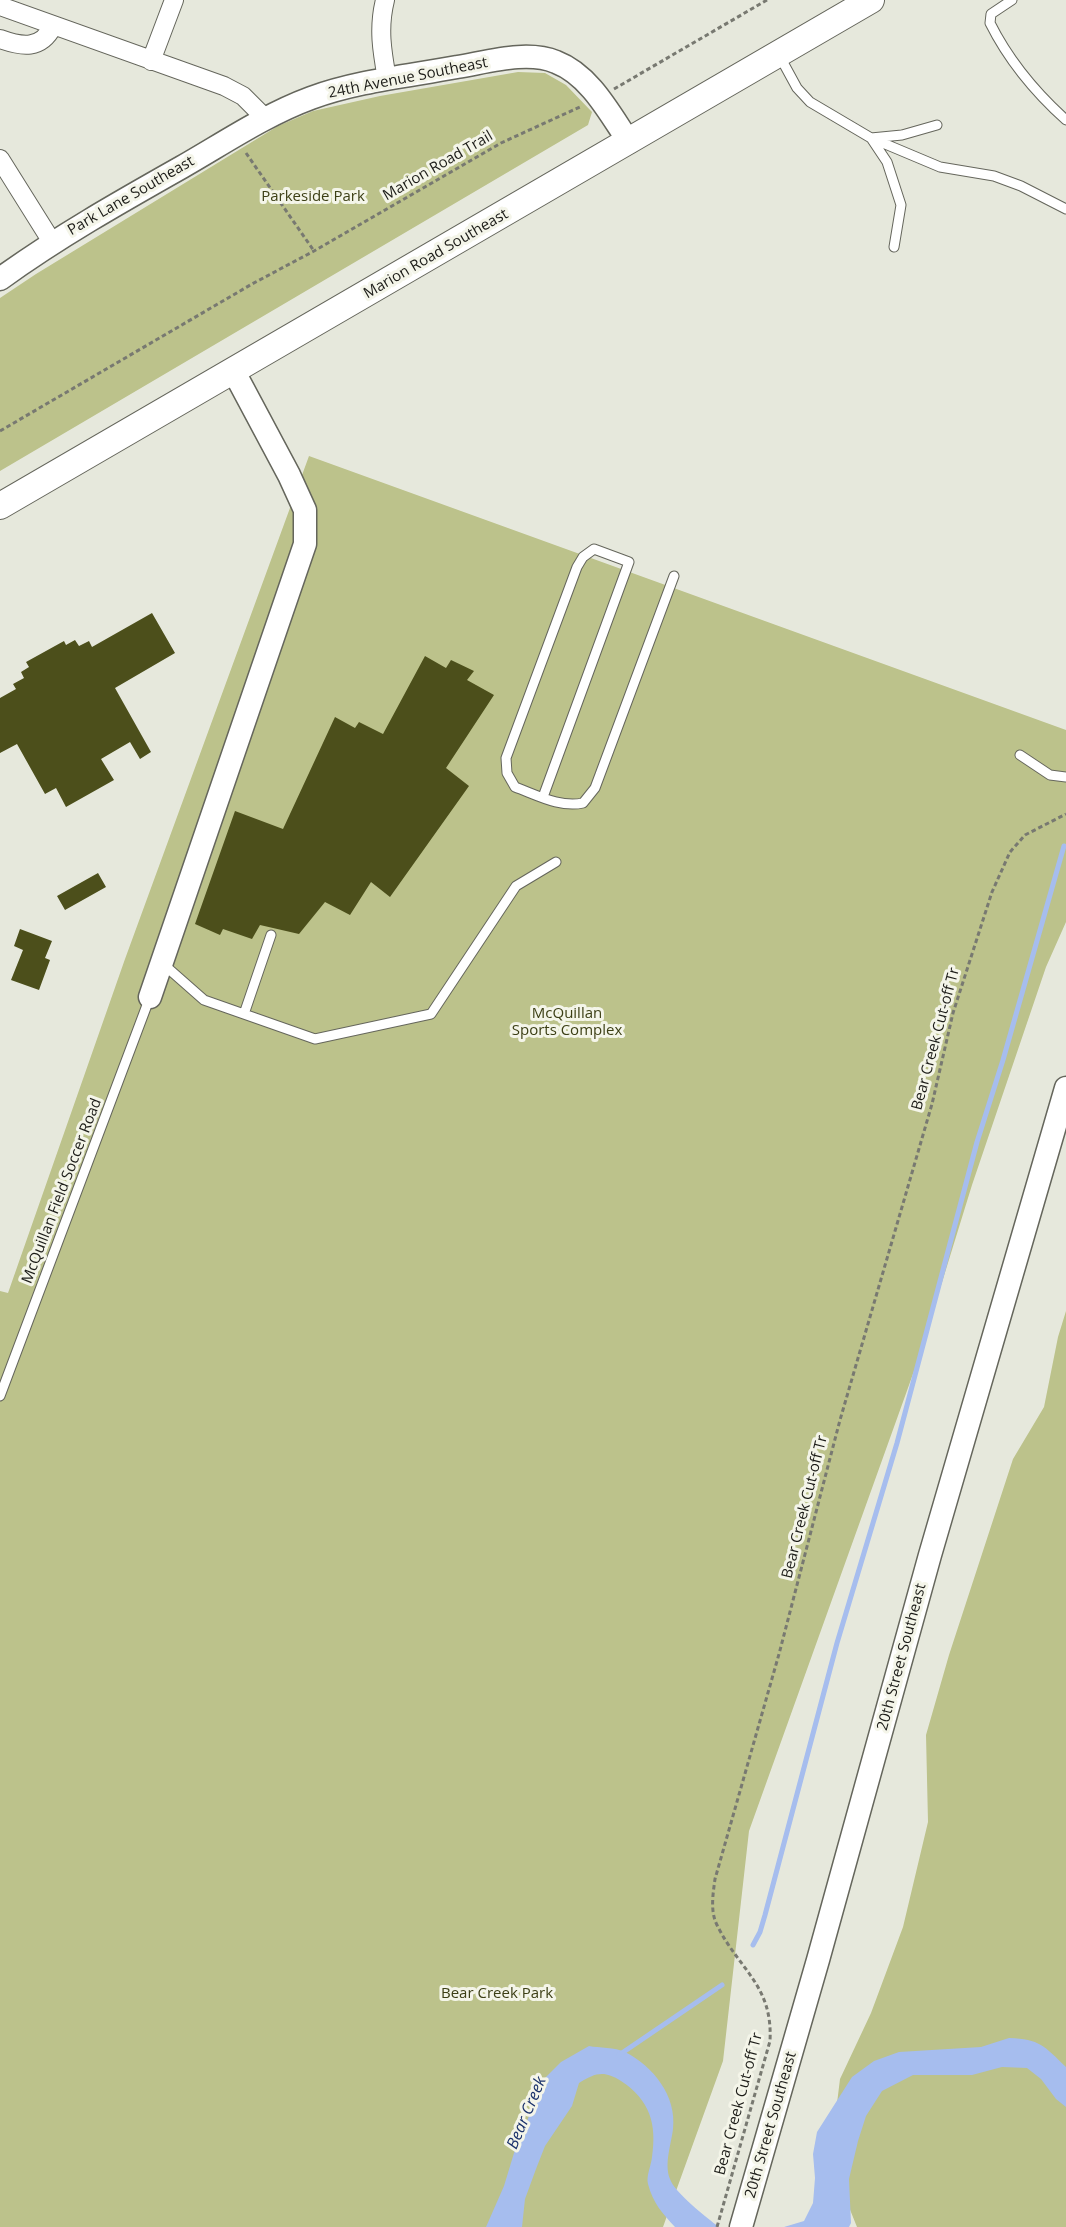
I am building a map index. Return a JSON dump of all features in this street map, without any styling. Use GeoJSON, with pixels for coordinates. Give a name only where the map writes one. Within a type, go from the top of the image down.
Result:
{"type":"FeatureCollection","features":[{"type":"Feature","properties":{"kind":"main road","name":"Marion Road Southeast"},"geometry":{"type":"LineString","coordinates":[[0,506],[871,0]]}},
{"type":"Feature","properties":{"kind":"street"},"geometry":{"type":"LineString","coordinates":[[151,61],[174,0]]}},
{"type":"Feature","properties":{"kind":"street"},"geometry":{"type":"LineString","coordinates":[[386,0],[381,16],[380,39],[387,79]]}},
{"type":"Feature","properties":{"kind":"street"},"geometry":{"type":"LineString","coordinates":[[0,6],[237,91],[266,119]]}},
{"type":"Feature","properties":{"kind":"street"},"geometry":{"type":"LineString","coordinates":[[0,39],[24,45],[38,42],[47,37],[53,26]]}},
{"type":"Feature","properties":{"kind":"street","name":"24th Avenue Southeast"},"geometry":{"type":"LineString","coordinates":[[266,119],[310,99],[387,79],[499,60],[544,59],[567,68],[599,98],[629,142]]}},
{"type":"Feature","properties":{"kind":"street","name":"Park Lane Southeast"},"geometry":{"type":"LineString","coordinates":[[5,269],[266,119]]}},
{"type":"Feature","properties":{"kind":"street"},"geometry":{"type":"LineString","coordinates":[[0,159],[52,242]]}},
{"type":"Feature","properties":{"kind":"street"},"geometry":{"type":"LineString","coordinates":[[150,997],[305,544],[305,510],[233,370]]}},
{"type":"Feature","properties":{"kind":"street","name":"20th Street Southeast"},"geometry":{"type":"LineString","coordinates":[[741,2227],[930,1555],[1066,1088]]}},
{"type":"Feature","properties":{"kind":"lane"},"geometry":{"type":"LineString","coordinates":[[1012,0],[991,14],[990,23],[1025,76],[1050,106],[1066,120]]}},
{"type":"Feature","properties":{"kind":"lane"},"geometry":{"type":"LineString","coordinates":[[778,55],[797,88],[810,102],[871,138],[940,167],[1021,186],[1066,209]]}},
{"type":"Feature","properties":{"kind":"lane"},"geometry":{"type":"LineString","coordinates":[[871,138],[902,135],[937,125]]}},
{"type":"Feature","properties":{"kind":"lane"},"geometry":{"type":"LineString","coordinates":[[871,138],[887,162],[901,205],[894,247]]}},
{"type":"Feature","properties":{"kind":"lane"},"geometry":{"type":"LineString","coordinates":[[543,797],[629,562],[594,549],[583,557],[577,567],[506,758],[507,773],[515,787],[543,797],[570,806],[583,803],[595,788],[674,576]]}},
{"type":"Feature","properties":{"kind":"lane"},"geometry":{"type":"LineString","coordinates":[[1020,755],[1050,776],[1066,777]]}},
{"type":"Feature","properties":{"kind":"lane"},"geometry":{"type":"LineString","coordinates":[[162,963],[204,1000],[315,1039],[431,1014],[516,886],[556,862]]}},
{"type":"Feature","properties":{"kind":"lane"},"geometry":{"type":"LineString","coordinates":[[244,1014],[271,935]]}},
{"type":"Feature","properties":{"kind":"lane","name":"McQuillan Field Soccer Road"},"geometry":{"type":"LineString","coordinates":[[0,1396],[150,997]]}},
{"type":"Feature","properties":{"kind":"path","name":"Marion Road Trail"},"geometry":{"type":"LineString","coordinates":[[0,431],[252,284],[314,251],[501,143],[599,98],[767,0]]}},
{"type":"Feature","properties":{"kind":"path"},"geometry":{"type":"LineString","coordinates":[[234,136],[314,251]]}},
{"type":"Feature","properties":{"kind":"path","name":"Bear Creek Cut-off Tr"},"geometry":{"type":"LineString","coordinates":[[717,2227],[770,2041],[771,2022],[765,1999],[716,1924],[712,1909],[715,1879],[779,1653],[840,1420],[932,1104],[953,1013],[992,892],[1010,852],[1025,835],[1066,814]]}},
{"type":"Feature","properties":{"kind":"green space","name":"Parkeside Park"},"geometry":{"type":"Polygon","coordinates":[[[518,72],[545,73],[566,85],[592,112],[588,125],[0,471],[0,298],[278,126],[313,111],[380,96],[518,72]]]}},
{"type":"Feature","properties":{"kind":"green space","name":"McQuillan Sports Complex"},"geometry":{"type":"Polygon","coordinates":[[[309,456],[1066,730],[1066,922],[1046,967],[972,1185],[918,1360],[749,1831],[723,2061],[663,2227],[0,2227],[0,1291],[8,1293],[125,959],[309,456]]]}},
{"type":"Feature","properties":{"kind":"green space"},"geometry":{"type":"Polygon","coordinates":[[[1066,1311],[1066,2227],[857,2227],[830,2160],[840,2079],[871,2013],[903,1927],[928,1822],[926,1735],[949,1655],[1013,1459],[1044,1407],[1058,1337],[1066,1311]]]}},
{"type":"Feature","properties":{"kind":"water"},"geometry":{"type":"Polygon","coordinates":[[[1009,2038],[1028,2040],[1041,2045],[1066,2067],[1066,2107],[1056,2099],[1041,2079],[1027,2068],[1002,2067],[972,2075],[913,2075],[882,2091],[866,2116],[849,2179],[851,2223],[849,2227],[784,2227],[804,2221],[813,2203],[815,2178],[813,2154],[817,2132],[852,2077],[874,2061],[899,2052],[981,2047],[1009,2038]]]}},
{"type":"Feature","properties":{"kind":"water"},"geometry":{"type":"Polygon","coordinates":[[[589,2046],[612,2048],[625,2052],[645,2065],[661,2083],[671,2105],[673,2117],[668,2161],[670,2179],[684,2198],[719,2227],[675,2227],[662,2212],[652,2197],[648,2181],[653,2134],[652,2123],[645,2105],[631,2088],[621,2081],[610,2075],[600,2074],[579,2083],[572,2106],[545,2146],[525,2199],[522,2227],[486,2227],[544,2079],[561,2062],[589,2046]]]}},
{"type":"Feature","properties":{"kind":"building"},"geometry":{"type":"Polygon","coordinates":[[[152,613],[175,653],[115,688],[151,752],[140,759],[130,742],[101,759],[114,780],[66,807],[56,788],[45,794],[17,744],[0,753],[0,698],[16,689],[13,684],[24,678],[21,672],[29,667],[26,662],[64,641],[66,645],[75,640],[79,646],[89,641],[92,647],[152,613]]]}},
{"type":"Feature","properties":{"kind":"building"},"geometry":{"type":"Polygon","coordinates":[[[425,656],[446,668],[451,660],[474,671],[467,680],[494,695],[446,768],[469,786],[390,897],[371,882],[350,915],[325,902],[299,934],[260,925],[252,939],[223,929],[220,935],[195,924],[235,811],[283,829],[335,717],[355,728],[359,722],[383,734],[425,656]]]}},
{"type":"Feature","properties":{"kind":"building"},"geometry":{"type":"Polygon","coordinates":[[[98,873],[106,887],[65,910],[57,896],[98,873]]]}},
{"type":"Feature","properties":{"kind":"building"},"geometry":{"type":"Polygon","coordinates":[[[20,929],[52,941],[45,958],[50,960],[39,990],[11,980],[23,950],[14,946],[20,929]]]}},
{"type":"Feature","properties":{"kind":"waterway"},"geometry":{"type":"LineString","coordinates":[[753,1945],[765,1915],[837,1643],[897,1443],[977,1142],[1003,1060],[1064,846]]}},
{"type":"Feature","properties":{"kind":"waterway"},"geometry":{"type":"LineString","coordinates":[[619,2055],[722,1985]]}},
{"type":"Feature","properties":{"kind":"park label","name":"Bear Creek Park"},"geometry":{"type":"Point","coordinates":[497,1994]}},
{"type":"Feature","properties":{"kind":"water label","name":"Bear Creek"},"geometry":{"type":"Point","coordinates":[527,2113]}}]}
